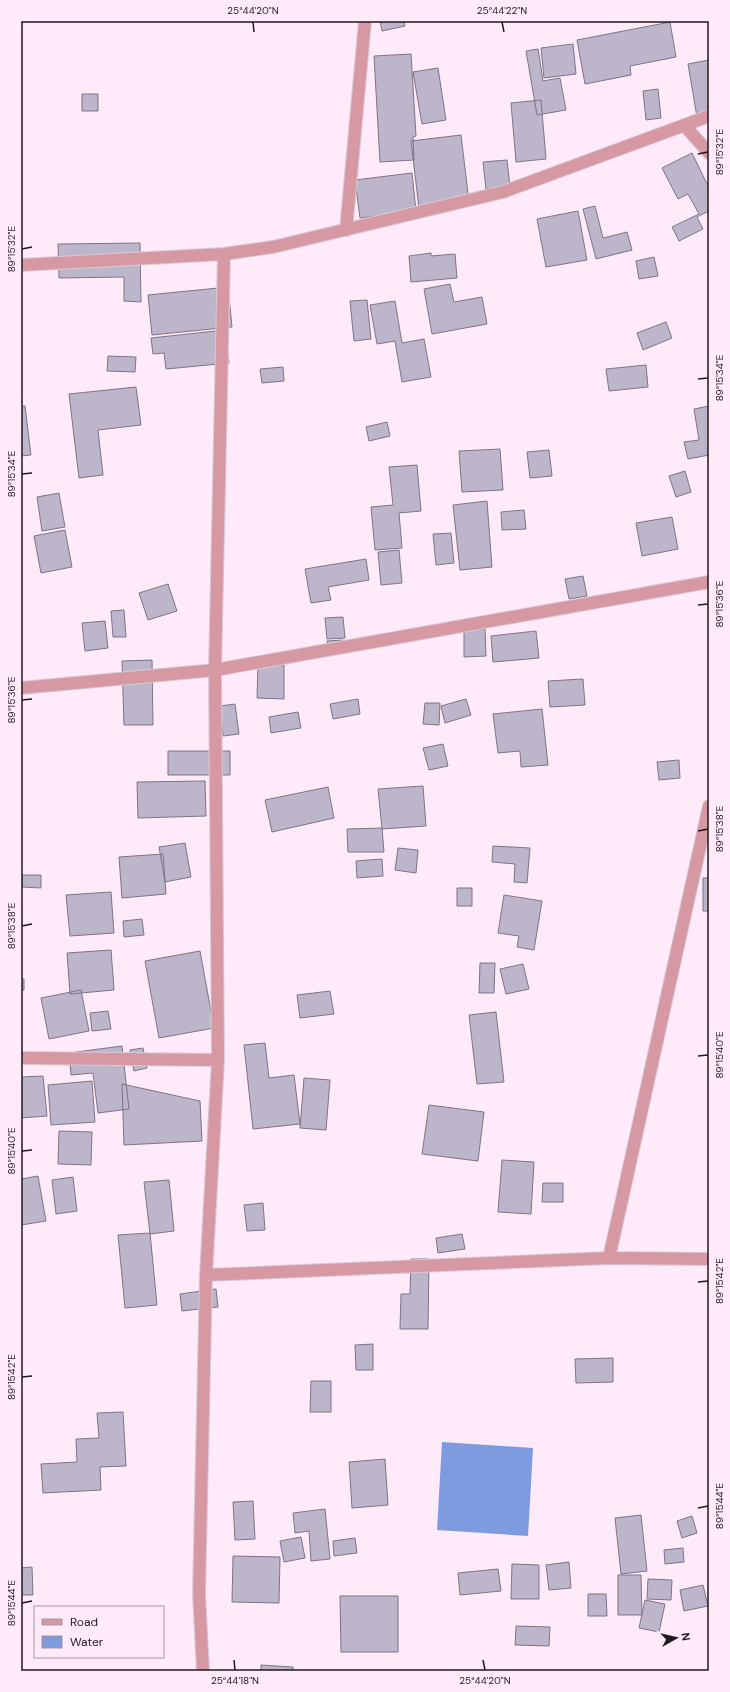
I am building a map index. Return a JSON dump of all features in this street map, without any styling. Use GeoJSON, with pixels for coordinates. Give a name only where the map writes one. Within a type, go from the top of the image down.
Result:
{"type":"FeatureCollection","features":[{"type":"Feature","properties":{"kind":"street"},"geometry":{"type":"LineString","coordinates":[[346,230],[365,21]]}},
{"type":"Feature","properties":{"kind":"street"},"geometry":{"type":"LineString","coordinates":[[21,265],[224,254],[274,247],[504,192],[709,116]]}},
{"type":"Feature","properties":{"kind":"street"},"geometry":{"type":"LineString","coordinates":[[684,125],[709,153]]}},
{"type":"Feature","properties":{"kind":"street"},"geometry":{"type":"LineString","coordinates":[[203,1671],[199,1594],[206,1275],[218,1060],[214,670],[224,254]]}},
{"type":"Feature","properties":{"kind":"street"},"geometry":{"type":"LineString","coordinates":[[21,688],[214,670],[709,582]]}},
{"type":"Feature","properties":{"kind":"street"},"geometry":{"type":"LineString","coordinates":[[609,1258],[709,806]]}},
{"type":"Feature","properties":{"kind":"street"},"geometry":{"type":"LineString","coordinates":[[21,1058],[218,1060]]}},
{"type":"Feature","properties":{"kind":"street"},"geometry":{"type":"LineString","coordinates":[[206,1275],[609,1258],[709,1259]]}},
{"type":"Feature","properties":{"kind":"water"},"geometry":{"type":"Polygon","coordinates":[[[442,1442],[533,1448],[528,1536],[437,1530],[442,1442]]]}},
{"type":"Feature","properties":{"kind":"building"},"geometry":{"type":"Polygon","coordinates":[[[380,21],[404,21],[405,26],[382,31],[380,21]]]}},
{"type":"Feature","properties":{"kind":"building"},"geometry":{"type":"Polygon","coordinates":[[[670,22],[676,57],[630,66],[631,75],[585,84],[577,40],[670,22]]]}},
{"type":"Feature","properties":{"kind":"building"},"geometry":{"type":"Polygon","coordinates":[[[573,44],[576,74],[544,78],[541,48],[573,44]]]}},
{"type":"Feature","properties":{"kind":"building"},"geometry":{"type":"Polygon","coordinates":[[[538,49],[543,81],[560,78],[566,110],[537,115],[526,51],[538,49]]]}},
{"type":"Feature","properties":{"kind":"building"},"geometry":{"type":"Polygon","coordinates":[[[411,54],[416,136],[413,137],[414,160],[380,162],[374,56],[411,54]]]}},
{"type":"Feature","properties":{"kind":"building"},"geometry":{"type":"Polygon","coordinates":[[[709,60],[709,122],[698,123],[688,64],[709,60]]]}},
{"type":"Feature","properties":{"kind":"building"},"geometry":{"type":"Polygon","coordinates":[[[438,68],[446,120],[422,124],[413,72],[438,68]]]}},
{"type":"Feature","properties":{"kind":"building"},"geometry":{"type":"Polygon","coordinates":[[[658,89],[661,118],[646,120],[643,91],[658,89]]]}},
{"type":"Feature","properties":{"kind":"building"},"geometry":{"type":"Polygon","coordinates":[[[82,94],[98,94],[98,111],[82,111],[82,94]]]}},
{"type":"Feature","properties":{"kind":"building"},"geometry":{"type":"Polygon","coordinates":[[[541,100],[546,159],[516,162],[511,103],[541,100]]]}},
{"type":"Feature","properties":{"kind":"building"},"geometry":{"type":"Polygon","coordinates":[[[461,135],[469,202],[419,208],[411,141],[461,135]]]}},
{"type":"Feature","properties":{"kind":"building"},"geometry":{"type":"Polygon","coordinates":[[[692,153],[709,188],[709,211],[697,217],[703,229],[679,241],[672,227],[699,214],[688,194],[678,199],[662,168],[692,153]]]}},
{"type":"Feature","properties":{"kind":"building"},"geometry":{"type":"Polygon","coordinates":[[[507,160],[510,187],[486,189],[483,162],[507,160]]]}},
{"type":"Feature","properties":{"kind":"building"},"geometry":{"type":"Polygon","coordinates":[[[412,173],[416,211],[360,218],[355,180],[412,173]]]}},
{"type":"Feature","properties":{"kind":"building"},"geometry":{"type":"Polygon","coordinates":[[[595,206],[603,238],[627,232],[632,250],[596,259],[583,209],[595,206]]]}},
{"type":"Feature","properties":{"kind":"building"},"geometry":{"type":"Polygon","coordinates":[[[578,211],[587,260],[546,267],[537,219],[578,211]]]}},
{"type":"Feature","properties":{"kind":"building"},"geometry":{"type":"Polygon","coordinates":[[[140,243],[141,302],[124,301],[124,277],[59,278],[58,244],[140,243]]]}},
{"type":"Feature","properties":{"kind":"building"},"geometry":{"type":"Polygon","coordinates":[[[431,253],[431,256],[455,254],[457,278],[411,282],[409,256],[431,253]]]}},
{"type":"Feature","properties":{"kind":"building"},"geometry":{"type":"Polygon","coordinates":[[[654,257],[658,276],[639,279],[636,261],[654,257]]]}},
{"type":"Feature","properties":{"kind":"building"},"geometry":{"type":"Polygon","coordinates":[[[450,284],[454,302],[482,297],[487,324],[432,334],[424,289],[450,284]]]}},
{"type":"Feature","properties":{"kind":"building"},"geometry":{"type":"Polygon","coordinates":[[[228,287],[232,327],[152,335],[148,295],[228,287]]]}},
{"type":"Feature","properties":{"kind":"building"},"geometry":{"type":"Polygon","coordinates":[[[367,300],[371,339],[354,341],[350,301],[367,300]]]}},
{"type":"Feature","properties":{"kind":"building"},"geometry":{"type":"Polygon","coordinates":[[[395,301],[402,343],[424,339],[431,377],[402,382],[395,341],[377,344],[370,305],[395,301]]]}},
{"type":"Feature","properties":{"kind":"building"},"geometry":{"type":"Polygon","coordinates":[[[666,322],[672,338],[643,350],[637,333],[666,322]]]}},
{"type":"Feature","properties":{"kind":"building"},"geometry":{"type":"Polygon","coordinates":[[[225,330],[229,363],[166,369],[164,353],[153,354],[151,338],[225,330]]]}},
{"type":"Feature","properties":{"kind":"building"},"geometry":{"type":"Polygon","coordinates":[[[108,356],[136,357],[135,372],[107,371],[108,356]]]}},
{"type":"Feature","properties":{"kind":"building"},"geometry":{"type":"Polygon","coordinates":[[[646,365],[648,387],[609,391],[606,369],[646,365]]]}},
{"type":"Feature","properties":{"kind":"building"},"geometry":{"type":"Polygon","coordinates":[[[283,367],[284,381],[262,383],[260,369],[283,367]]]}},
{"type":"Feature","properties":{"kind":"building"},"geometry":{"type":"Polygon","coordinates":[[[136,387],[141,425],[98,430],[103,475],[79,478],[69,394],[136,387]]]}},
{"type":"Feature","properties":{"kind":"building"},"geometry":{"type":"Polygon","coordinates":[[[21,406],[25,406],[31,455],[21,456],[21,406]]]}},
{"type":"Feature","properties":{"kind":"building"},"geometry":{"type":"Polygon","coordinates":[[[709,406],[709,455],[688,459],[684,442],[699,440],[694,409],[709,406]]]}},
{"type":"Feature","properties":{"kind":"building"},"geometry":{"type":"Polygon","coordinates":[[[387,422],[390,436],[369,441],[366,427],[387,422]]]}},
{"type":"Feature","properties":{"kind":"building"},"geometry":{"type":"Polygon","coordinates":[[[500,449],[503,490],[462,492],[459,451],[500,449]]]}},
{"type":"Feature","properties":{"kind":"building"},"geometry":{"type":"Polygon","coordinates":[[[549,450],[552,476],[530,478],[527,452],[549,450]]]}},
{"type":"Feature","properties":{"kind":"building"},"geometry":{"type":"Polygon","coordinates":[[[417,465],[421,511],[399,513],[402,548],[375,550],[371,507],[393,505],[389,467],[417,465]]]}},
{"type":"Feature","properties":{"kind":"building"},"geometry":{"type":"Polygon","coordinates":[[[685,471],[691,492],[676,497],[669,476],[685,471]]]}},
{"type":"Feature","properties":{"kind":"building"},"geometry":{"type":"Polygon","coordinates":[[[59,493],[65,527],[42,531],[37,497],[59,493]]]}},
{"type":"Feature","properties":{"kind":"building"},"geometry":{"type":"Polygon","coordinates":[[[487,501],[492,567],[460,570],[453,505],[487,501]]]}},
{"type":"Feature","properties":{"kind":"building"},"geometry":{"type":"Polygon","coordinates":[[[524,510],[526,529],[502,530],[501,512],[524,510]]]}},
{"type":"Feature","properties":{"kind":"building"},"geometry":{"type":"Polygon","coordinates":[[[672,517],[678,549],[642,556],[636,523],[672,517]]]}},
{"type":"Feature","properties":{"kind":"building"},"geometry":{"type":"Polygon","coordinates":[[[65,530],[72,567],[41,573],[34,536],[65,530]]]}},
{"type":"Feature","properties":{"kind":"building"},"geometry":{"type":"Polygon","coordinates":[[[451,533],[454,563],[436,565],[433,534],[451,533]]]}},
{"type":"Feature","properties":{"kind":"building"},"geometry":{"type":"Polygon","coordinates":[[[399,550],[402,583],[381,585],[378,552],[399,550]]]}},
{"type":"Feature","properties":{"kind":"building"},"geometry":{"type":"Polygon","coordinates":[[[366,559],[369,580],[328,587],[331,600],[311,603],[305,569],[366,559]]]}},
{"type":"Feature","properties":{"kind":"building"},"geometry":{"type":"Polygon","coordinates":[[[583,576],[587,596],[569,599],[565,579],[583,576]]]}},
{"type":"Feature","properties":{"kind":"building"},"geometry":{"type":"Polygon","coordinates":[[[168,584],[177,611],[148,620],[139,593],[168,584]]]}},
{"type":"Feature","properties":{"kind":"building"},"geometry":{"type":"Polygon","coordinates":[[[124,610],[126,637],[113,637],[111,611],[124,610]]]}},
{"type":"Feature","properties":{"kind":"building"},"geometry":{"type":"Polygon","coordinates":[[[343,617],[345,638],[327,639],[325,618],[343,617]]]}},
{"type":"Feature","properties":{"kind":"building"},"geometry":{"type":"Polygon","coordinates":[[[105,621],[108,648],[85,651],[82,623],[105,621]]]}},
{"type":"Feature","properties":{"kind":"building"},"geometry":{"type":"Polygon","coordinates":[[[485,629],[486,656],[464,657],[464,630],[485,629]]]}},
{"type":"Feature","properties":{"kind":"building"},"geometry":{"type":"Polygon","coordinates":[[[536,631],[539,658],[493,662],[491,636],[536,631]]]}},
{"type":"Feature","properties":{"kind":"building"},"geometry":{"type":"Polygon","coordinates":[[[343,640],[344,653],[328,655],[327,641],[343,640]]]}},
{"type":"Feature","properties":{"kind":"building"},"geometry":{"type":"Polygon","coordinates":[[[152,660],[153,725],[124,725],[122,661],[152,660]]]}},
{"type":"Feature","properties":{"kind":"building"},"geometry":{"type":"Polygon","coordinates":[[[258,664],[284,665],[284,699],[257,698],[258,664]]]}},
{"type":"Feature","properties":{"kind":"building"},"geometry":{"type":"Polygon","coordinates":[[[583,679],[585,705],[550,707],[548,681],[583,679]]]}},
{"type":"Feature","properties":{"kind":"building"},"geometry":{"type":"Polygon","coordinates":[[[358,699],[360,714],[333,719],[330,704],[358,699]]]}},
{"type":"Feature","properties":{"kind":"building"},"geometry":{"type":"Polygon","coordinates":[[[466,699],[471,715],[445,723],[441,706],[466,699]]]}},
{"type":"Feature","properties":{"kind":"building"},"geometry":{"type":"Polygon","coordinates":[[[425,703],[440,703],[439,725],[423,724],[425,703]]]}},
{"type":"Feature","properties":{"kind":"building"},"geometry":{"type":"Polygon","coordinates":[[[235,704],[239,734],[223,736],[220,706],[235,704]]]}},
{"type":"Feature","properties":{"kind":"building"},"geometry":{"type":"Polygon","coordinates":[[[542,709],[548,765],[521,767],[520,751],[498,753],[493,714],[542,709]]]}},
{"type":"Feature","properties":{"kind":"building"},"geometry":{"type":"Polygon","coordinates":[[[298,712],[301,728],[271,733],[269,717],[298,712]]]}},
{"type":"Feature","properties":{"kind":"building"},"geometry":{"type":"Polygon","coordinates":[[[443,744],[448,766],[429,770],[423,748],[443,744]]]}},
{"type":"Feature","properties":{"kind":"building"},"geometry":{"type":"Polygon","coordinates":[[[168,751],[230,751],[230,775],[168,775],[168,751]]]}},
{"type":"Feature","properties":{"kind":"building"},"geometry":{"type":"Polygon","coordinates":[[[679,760],[680,778],[659,780],[657,762],[679,760]]]}},
{"type":"Feature","properties":{"kind":"building"},"geometry":{"type":"Polygon","coordinates":[[[205,781],[206,816],[138,818],[137,782],[205,781]]]}},
{"type":"Feature","properties":{"kind":"building"},"geometry":{"type":"Polygon","coordinates":[[[423,786],[426,826],[382,829],[378,789],[423,786]]]}},
{"type":"Feature","properties":{"kind":"building"},"geometry":{"type":"Polygon","coordinates":[[[328,787],[334,818],[272,832],[265,800],[328,787]]]}},
{"type":"Feature","properties":{"kind":"building"},"geometry":{"type":"Polygon","coordinates":[[[382,828],[384,852],[348,852],[347,829],[382,828]]]}},
{"type":"Feature","properties":{"kind":"building"},"geometry":{"type":"Polygon","coordinates":[[[185,843],[191,877],[165,882],[159,847],[185,843]]]}},
{"type":"Feature","properties":{"kind":"building"},"geometry":{"type":"Polygon","coordinates":[[[493,846],[530,848],[527,883],[514,882],[515,864],[492,862],[493,846]]]}},
{"type":"Feature","properties":{"kind":"building"},"geometry":{"type":"Polygon","coordinates":[[[398,848],[418,850],[416,873],[395,870],[398,848]]]}},
{"type":"Feature","properties":{"kind":"building"},"geometry":{"type":"Polygon","coordinates":[[[163,854],[166,894],[122,898],[119,857],[163,854]]]}},
{"type":"Feature","properties":{"kind":"building"},"geometry":{"type":"Polygon","coordinates":[[[382,859],[383,876],[357,878],[356,861],[382,859]]]}},
{"type":"Feature","properties":{"kind":"building"},"geometry":{"type":"Polygon","coordinates":[[[22,875],[41,875],[41,888],[22,887],[22,875]]]}},
{"type":"Feature","properties":{"kind":"building"},"geometry":{"type":"Polygon","coordinates":[[[703,878],[709,878],[709,911],[703,911],[703,878]]]}},
{"type":"Feature","properties":{"kind":"building"},"geometry":{"type":"Polygon","coordinates":[[[457,888],[472,888],[472,906],[457,906],[457,888]]]}},
{"type":"Feature","properties":{"kind":"building"},"geometry":{"type":"Polygon","coordinates":[[[111,892],[114,933],[70,936],[66,895],[111,892]]]}},
{"type":"Feature","properties":{"kind":"building"},"geometry":{"type":"Polygon","coordinates":[[[504,895],[542,901],[534,950],[517,947],[519,936],[498,933],[504,895]]]}},
{"type":"Feature","properties":{"kind":"building"},"geometry":{"type":"Polygon","coordinates":[[[142,919],[144,935],[124,937],[123,921],[142,919]]]}},
{"type":"Feature","properties":{"kind":"building"},"geometry":{"type":"Polygon","coordinates":[[[111,950],[114,990],[70,994],[67,953],[111,950]]]}},
{"type":"Feature","properties":{"kind":"building"},"geometry":{"type":"Polygon","coordinates":[[[200,951],[214,1028],[159,1038],[145,961],[200,951]]]}},
{"type":"Feature","properties":{"kind":"building"},"geometry":{"type":"Polygon","coordinates":[[[480,963],[495,963],[494,993],[479,993],[480,963]]]}},
{"type":"Feature","properties":{"kind":"building"},"geometry":{"type":"Polygon","coordinates":[[[523,964],[529,989],[506,994],[500,969],[523,964]]]}},
{"type":"Feature","properties":{"kind":"building"},"geometry":{"type":"Polygon","coordinates":[[[21,979],[24,979],[24,990],[21,990],[21,979]]]}},
{"type":"Feature","properties":{"kind":"building"},"geometry":{"type":"Polygon","coordinates":[[[81,990],[89,1031],[49,1039],[41,998],[81,990]]]}},
{"type":"Feature","properties":{"kind":"building"},"geometry":{"type":"Polygon","coordinates":[[[330,991],[334,1014],[300,1018],[297,995],[330,991]]]}},
{"type":"Feature","properties":{"kind":"building"},"geometry":{"type":"Polygon","coordinates":[[[108,1011],[111,1029],[92,1031],[90,1013],[108,1011]]]}},
{"type":"Feature","properties":{"kind":"building"},"geometry":{"type":"Polygon","coordinates":[[[496,1012],[504,1082],[477,1084],[469,1015],[496,1012]]]}},
{"type":"Feature","properties":{"kind":"building"},"geometry":{"type":"Polygon","coordinates":[[[265,1043],[269,1078],[294,1075],[300,1124],[253,1129],[244,1045],[265,1043]]]}},
{"type":"Feature","properties":{"kind":"building"},"geometry":{"type":"Polygon","coordinates":[[[122,1046],[129,1109],[98,1113],[93,1073],[71,1075],[69,1053],[122,1046]]]}},
{"type":"Feature","properties":{"kind":"building"},"geometry":{"type":"Polygon","coordinates":[[[143,1048],[147,1068],[134,1071],[130,1050],[143,1048]]]}},
{"type":"Feature","properties":{"kind":"building"},"geometry":{"type":"Polygon","coordinates":[[[43,1076],[47,1116],[21,1118],[21,1077],[43,1076]]]}},
{"type":"Feature","properties":{"kind":"building"},"geometry":{"type":"Polygon","coordinates":[[[304,1078],[330,1080],[326,1130],[300,1128],[304,1078]]]}},
{"type":"Feature","properties":{"kind":"building"},"geometry":{"type":"Polygon","coordinates":[[[92,1081],[95,1122],[51,1125],[48,1085],[92,1081]]]}},
{"type":"Feature","properties":{"kind":"building"},"geometry":{"type":"Polygon","coordinates":[[[122,1084],[200,1101],[202,1141],[124,1145],[122,1084]]]}},
{"type":"Feature","properties":{"kind":"building"},"geometry":{"type":"Polygon","coordinates":[[[429,1105],[484,1112],[478,1161],[422,1154],[429,1105]]]}},
{"type":"Feature","properties":{"kind":"building"},"geometry":{"type":"Polygon","coordinates":[[[59,1131],[92,1132],[91,1165],[58,1164],[59,1131]]]}},
{"type":"Feature","properties":{"kind":"building"},"geometry":{"type":"Polygon","coordinates":[[[502,1160],[534,1162],[531,1214],[498,1212],[502,1160]]]}},
{"type":"Feature","properties":{"kind":"building"},"geometry":{"type":"Polygon","coordinates":[[[38,1176],[46,1221],[21,1225],[21,1179],[38,1176]]]}},
{"type":"Feature","properties":{"kind":"building"},"geometry":{"type":"Polygon","coordinates":[[[73,1177],[77,1211],[56,1214],[52,1180],[73,1177]]]}},
{"type":"Feature","properties":{"kind":"building"},"geometry":{"type":"Polygon","coordinates":[[[169,1180],[174,1231],[150,1234],[144,1182],[169,1180]]]}},
{"type":"Feature","properties":{"kind":"building"},"geometry":{"type":"Polygon","coordinates":[[[543,1183],[563,1183],[563,1202],[542,1202],[543,1183]]]}},
{"type":"Feature","properties":{"kind":"building"},"geometry":{"type":"Polygon","coordinates":[[[263,1203],[265,1230],[247,1231],[244,1205],[263,1203]]]}},
{"type":"Feature","properties":{"kind":"building"},"geometry":{"type":"Polygon","coordinates":[[[150,1233],[157,1305],[125,1308],[118,1235],[150,1233]]]}},
{"type":"Feature","properties":{"kind":"building"},"geometry":{"type":"Polygon","coordinates":[[[462,1234],[465,1249],[438,1253],[436,1238],[462,1234]]]}},
{"type":"Feature","properties":{"kind":"building"},"geometry":{"type":"Polygon","coordinates":[[[411,1259],[429,1259],[428,1329],[400,1329],[401,1294],[410,1294],[411,1259]]]}},
{"type":"Feature","properties":{"kind":"building"},"geometry":{"type":"Polygon","coordinates":[[[216,1289],[218,1307],[182,1311],[180,1294],[216,1289]]]}},
{"type":"Feature","properties":{"kind":"building"},"geometry":{"type":"Polygon","coordinates":[[[373,1344],[373,1370],[356,1370],[355,1345],[373,1344]]]}},
{"type":"Feature","properties":{"kind":"building"},"geometry":{"type":"Polygon","coordinates":[[[613,1358],[613,1382],[576,1383],[575,1359],[613,1358]]]}},
{"type":"Feature","properties":{"kind":"building"},"geometry":{"type":"Polygon","coordinates":[[[311,1381],[331,1381],[331,1412],[310,1412],[311,1381]]]}},
{"type":"Feature","properties":{"kind":"building"},"geometry":{"type":"Polygon","coordinates":[[[123,1412],[126,1466],[100,1467],[101,1490],[43,1493],[41,1464],[77,1462],[76,1439],[99,1438],[97,1413],[123,1412]]]}},
{"type":"Feature","properties":{"kind":"building"},"geometry":{"type":"Polygon","coordinates":[[[385,1459],[388,1505],[352,1508],[349,1462],[385,1459]]]}},
{"type":"Feature","properties":{"kind":"building"},"geometry":{"type":"Polygon","coordinates":[[[253,1501],[255,1539],[235,1540],[233,1502],[253,1501]]]}},
{"type":"Feature","properties":{"kind":"building"},"geometry":{"type":"Polygon","coordinates":[[[325,1509],[330,1559],[311,1561],[309,1531],[295,1533],[293,1513],[325,1509]]]}},
{"type":"Feature","properties":{"kind":"building"},"geometry":{"type":"Polygon","coordinates":[[[641,1515],[647,1571],[621,1574],[615,1518],[641,1515]]]}},
{"type":"Feature","properties":{"kind":"building"},"geometry":{"type":"Polygon","coordinates":[[[692,1516],[697,1533],[682,1538],[677,1521],[692,1516]]]}},
{"type":"Feature","properties":{"kind":"building"},"geometry":{"type":"Polygon","coordinates":[[[301,1537],[305,1558],[284,1562],[280,1541],[301,1537]]]}},
{"type":"Feature","properties":{"kind":"building"},"geometry":{"type":"Polygon","coordinates":[[[355,1538],[357,1553],[334,1556],[333,1541],[355,1538]]]}},
{"type":"Feature","properties":{"kind":"building"},"geometry":{"type":"Polygon","coordinates":[[[683,1548],[684,1562],[665,1564],[664,1550],[683,1548]]]}},
{"type":"Feature","properties":{"kind":"building"},"geometry":{"type":"Polygon","coordinates":[[[233,1556],[280,1557],[279,1603],[232,1602],[233,1556]]]}},
{"type":"Feature","properties":{"kind":"building"},"geometry":{"type":"Polygon","coordinates":[[[569,1562],[571,1588],[549,1590],[546,1565],[569,1562]]]}},
{"type":"Feature","properties":{"kind":"building"},"geometry":{"type":"Polygon","coordinates":[[[512,1564],[539,1565],[539,1599],[511,1599],[512,1564]]]}},
{"type":"Feature","properties":{"kind":"building"},"geometry":{"type":"Polygon","coordinates":[[[32,1567],[33,1595],[21,1595],[21,1568],[32,1567]]]}},
{"type":"Feature","properties":{"kind":"building"},"geometry":{"type":"Polygon","coordinates":[[[498,1569],[501,1591],[460,1595],[458,1573],[498,1569]]]}},
{"type":"Feature","properties":{"kind":"building"},"geometry":{"type":"Polygon","coordinates":[[[618,1575],[641,1575],[642,1615],[618,1615],[618,1575]]]}},
{"type":"Feature","properties":{"kind":"building"},"geometry":{"type":"Polygon","coordinates":[[[648,1579],[672,1580],[671,1600],[647,1599],[648,1579]]]}},
{"type":"Feature","properties":{"kind":"building"},"geometry":{"type":"Polygon","coordinates":[[[703,1585],[708,1606],[684,1611],[680,1590],[703,1585]]]}},
{"type":"Feature","properties":{"kind":"building"},"geometry":{"type":"Polygon","coordinates":[[[588,1594],[606,1594],[607,1616],[588,1616],[588,1594]]]}},
{"type":"Feature","properties":{"kind":"building"},"geometry":{"type":"Polygon","coordinates":[[[340,1596],[398,1596],[398,1652],[341,1652],[340,1596]]]}},
{"type":"Feature","properties":{"kind":"building"},"geometry":{"type":"Polygon","coordinates":[[[645,1600],[665,1604],[659,1632],[639,1628],[645,1600]]]}},
{"type":"Feature","properties":{"kind":"building"},"geometry":{"type":"Polygon","coordinates":[[[516,1626],[550,1627],[549,1646],[515,1645],[516,1626]]]}},
{"type":"Feature","properties":{"kind":"building"},"geometry":{"type":"Polygon","coordinates":[[[261,1665],[293,1667],[293,1671],[261,1671],[261,1665]]]}}]}
